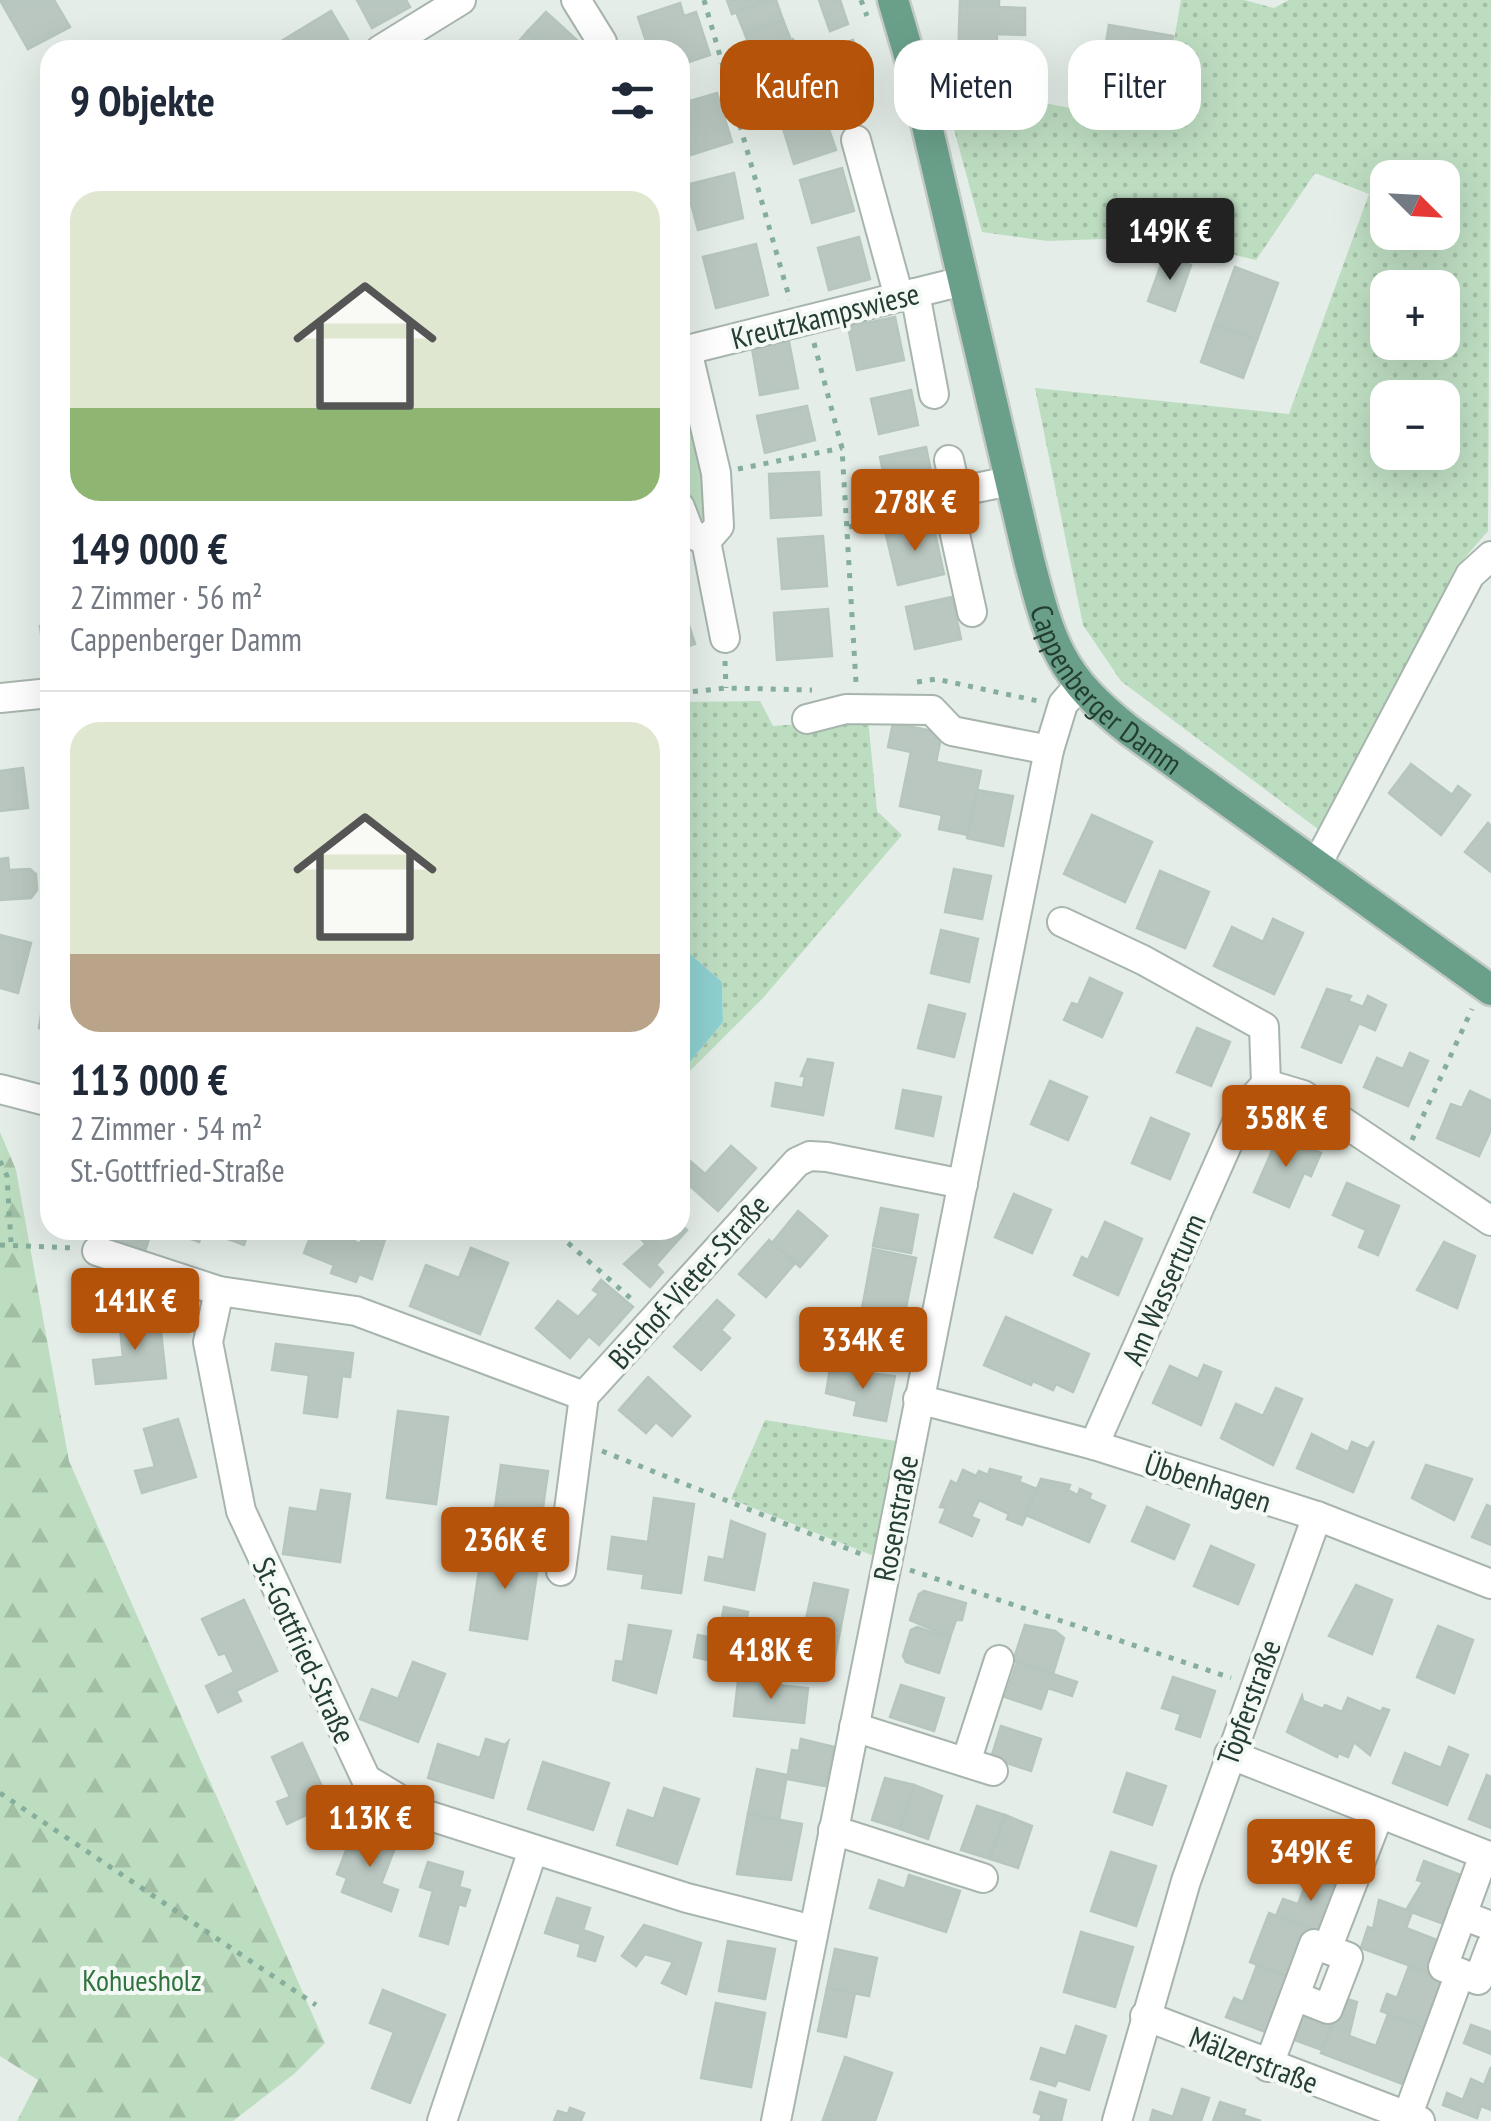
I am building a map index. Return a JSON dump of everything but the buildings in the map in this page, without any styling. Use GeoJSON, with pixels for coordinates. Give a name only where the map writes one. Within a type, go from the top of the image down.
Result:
{"type":"FeatureCollection","features":[{"type":"Feature","properties":{"kind":"main road","name":"Cappenberger Damm"},"geometry":{"type":"LineString","coordinates":[[893,0],[916,79],[1045,623],[1070,696],[1130,731],[1487,988]]}},
{"type":"Feature","properties":{"kind":"street"},"geometry":{"type":"LineString","coordinates":[[392,40],[431,9],[460,0]]}},
{"type":"Feature","properties":{"kind":"street"},"geometry":{"type":"LineString","coordinates":[[576,0],[601,40]]}},
{"type":"Feature","properties":{"kind":"street"},"geometry":{"type":"LineString","coordinates":[[425,40],[431,9]]}},
{"type":"Feature","properties":{"kind":"street"},"geometry":{"type":"LineString","coordinates":[[856,140],[907,295],[934,394]]}},
{"type":"Feature","properties":{"kind":"street","name":"Kreutzkampswiese"},"geometry":{"type":"LineString","coordinates":[[690,345],[808,321],[962,281]]}},
{"type":"Feature","properties":{"kind":"street","name":"Kreutzkampswiese"},"geometry":{"type":"LineString","coordinates":[[690,370],[716,474],[719,526],[706,540]]}},
{"type":"Feature","properties":{"kind":"street"},"geometry":{"type":"LineString","coordinates":[[949,460],[972,612]]}},
{"type":"Feature","properties":{"kind":"street"},"geometry":{"type":"LineString","coordinates":[[953,499],[1010,480]]}},
{"type":"Feature","properties":{"kind":"street","name":"Kreutzkampswiese"},"geometry":{"type":"LineString","coordinates":[[690,533],[706,540]]}},
{"type":"Feature","properties":{"kind":"street","name":"Kreutzkampswiese"},"geometry":{"type":"LineString","coordinates":[[706,540],[725,638]]}},
{"type":"Feature","properties":{"kind":"street"},"geometry":{"type":"LineString","coordinates":[[1316,866],[1470,575],[1491,556]]}},
{"type":"Feature","properties":{"kind":"street"},"geometry":{"type":"LineString","coordinates":[[0,698],[40,694]]}},
{"type":"Feature","properties":{"kind":"street","name":"Rosenstraße"},"geometry":{"type":"LineString","coordinates":[[776,2121],[1049,750],[1070,696]]}},
{"type":"Feature","properties":{"kind":"street"},"geometry":{"type":"LineString","coordinates":[[807,719],[846,709],[932,710],[952,732],[1049,750]]}},
{"type":"Feature","properties":{"kind":"street"},"geometry":{"type":"LineString","coordinates":[[1062,922],[1143,960],[1264,1027],[1266,1084],[1304,1094],[1491,1220]]}},
{"type":"Feature","properties":{"kind":"street","name":"Am Wasserturm"},"geometry":{"type":"LineString","coordinates":[[1094,1445],[1244,1109],[1266,1084]]}},
{"type":"Feature","properties":{"kind":"street"},"geometry":{"type":"LineString","coordinates":[[0,1089],[40,1099]]}},
{"type":"Feature","properties":{"kind":"street","name":"Bischof-Vieter-Straße"},"geometry":{"type":"LineString","coordinates":[[560,1571],[584,1396],[797,1162],[810,1156],[826,1157],[963,1184]]}},
{"type":"Feature","properties":{"kind":"street"},"geometry":{"type":"LineString","coordinates":[[97,1251],[220,1291],[356,1311],[584,1396]]}},
{"type":"Feature","properties":{"kind":"street","name":"St.-Gottfried-Straße"},"geometry":{"type":"LineString","coordinates":[[220,1291],[208,1342],[242,1511],[366,1779],[424,1814],[687,1898],[813,1930]]}},
{"type":"Feature","properties":{"kind":"street","name":"Übbenhagen"},"geometry":{"type":"LineString","coordinates":[[918,1399],[1094,1445],[1317,1516],[1491,1584]]}},
{"type":"Feature","properties":{"kind":"street","name":"Töpferstraße"},"geometry":{"type":"LineString","coordinates":[[1117,2121],[1145,2016],[1229,1754],[1317,1516]]}},
{"type":"Feature","properties":{"kind":"street"},"geometry":{"type":"LineString","coordinates":[[854,1727],[979,1766],[998,1660]]}},
{"type":"Feature","properties":{"kind":"street"},"geometry":{"type":"LineString","coordinates":[[1229,1754],[1488,1856],[1442,1967],[1478,1980],[1491,1946]]}},
{"type":"Feature","properties":{"kind":"street"},"geometry":{"type":"LineString","coordinates":[[1268,2067],[1314,1944],[1327,1949],[1378,1814]]}},
{"type":"Feature","properties":{"kind":"street"},"geometry":{"type":"LineString","coordinates":[[833,1830],[982,1878]]}},
{"type":"Feature","properties":{"kind":"street"},"geometry":{"type":"LineString","coordinates":[[442,2121],[533,1850]]}},
{"type":"Feature","properties":{"kind":"street"},"geometry":{"type":"LineString","coordinates":[[1462,1915],[1491,1926]]}},
{"type":"Feature","properties":{"kind":"street"},"geometry":{"type":"LineString","coordinates":[[1413,2119],[1460,1973]]}},
{"type":"Feature","properties":{"kind":"street","name":"Mälzerstraße"},"geometry":{"type":"LineString","coordinates":[[1145,2016],[1268,2067],[1413,2119]]}},
{"type":"Feature","properties":{"kind":"path"},"geometry":{"type":"LineString","coordinates":[[704,0],[789,298],[808,321],[842,448],[856,690]]}},
{"type":"Feature","properties":{"kind":"path"},"geometry":{"type":"LineString","coordinates":[[716,474],[842,448]]}},
{"type":"Feature","properties":{"kind":"path"},"geometry":{"type":"LineString","coordinates":[[849,526],[953,499]]}},
{"type":"Feature","properties":{"kind":"path"},"geometry":{"type":"LineString","coordinates":[[957,685],[1070,696]]}},
{"type":"Feature","properties":{"kind":"path"},"geometry":{"type":"LineString","coordinates":[[1402,1161],[1487,988]]}},
{"type":"Feature","properties":{"kind":"path"},"geometry":{"type":"LineString","coordinates":[[0,1161],[7,1176],[12,1242]]}},
{"type":"Feature","properties":{"kind":"path"},"geometry":{"type":"LineString","coordinates":[[565,1240],[655,1319]]}},
{"type":"Feature","properties":{"kind":"path"},"geometry":{"type":"LineString","coordinates":[[0,1245],[12,1242],[97,1251]]}},
{"type":"Feature","properties":{"kind":"path"},"geometry":{"type":"LineString","coordinates":[[576,1441],[886,1563],[1253,1685]]}},
{"type":"Feature","properties":{"kind":"path"},"geometry":{"type":"LineString","coordinates":[[0,1793],[316,2005]]}},
{"type":"Feature","properties":{"kind":"green space"},"geometry":{"type":"Polygon","coordinates":[[[1181,0],[1244,0],[1274,8],[1289,0],[1491,0],[1488,531],[1455,569],[1323,833],[1121,681],[1083,625],[1035,388],[1289,414],[1369,194],[1315,173],[1256,260],[1158,237],[1048,241],[982,232],[954,130],[1048,130],[1048,104],[1068,108],[1068,130],[1201,130],[1201,40],[1174,40],[1181,0]]]}},
{"type":"Feature","properties":{"kind":"green space"},"geometry":{"type":"Polygon","coordinates":[[[690,403],[707,478],[707,519],[694,517],[690,506],[690,403]]]}},
{"type":"Feature","properties":{"kind":"green space"},"geometry":{"type":"Polygon","coordinates":[[[760,701],[773,726],[868,719],[877,811],[902,835],[763,998],[690,1071],[690,1062],[723,1022],[722,982],[690,954],[690,702],[760,701]]]}},
{"type":"Feature","properties":{"kind":"green space","name":"Kohuesholz"},"geometry":{"type":"Polygon","coordinates":[[[0,1132],[16,1170],[69,1461],[325,2043],[294,2074],[233,2121],[17,2121],[38,2080],[0,2056],[0,1132]]]}},
{"type":"Feature","properties":{"kind":"green space"},"geometry":{"type":"Polygon","coordinates":[[[765,1420],[896,1441],[874,1556],[731,1499],[765,1420]]]}},
{"type":"Feature","properties":{"kind":"water"},"geometry":{"type":"Polygon","coordinates":[[[690,954],[722,982],[723,1022],[690,1062],[690,954]]]}}]}
